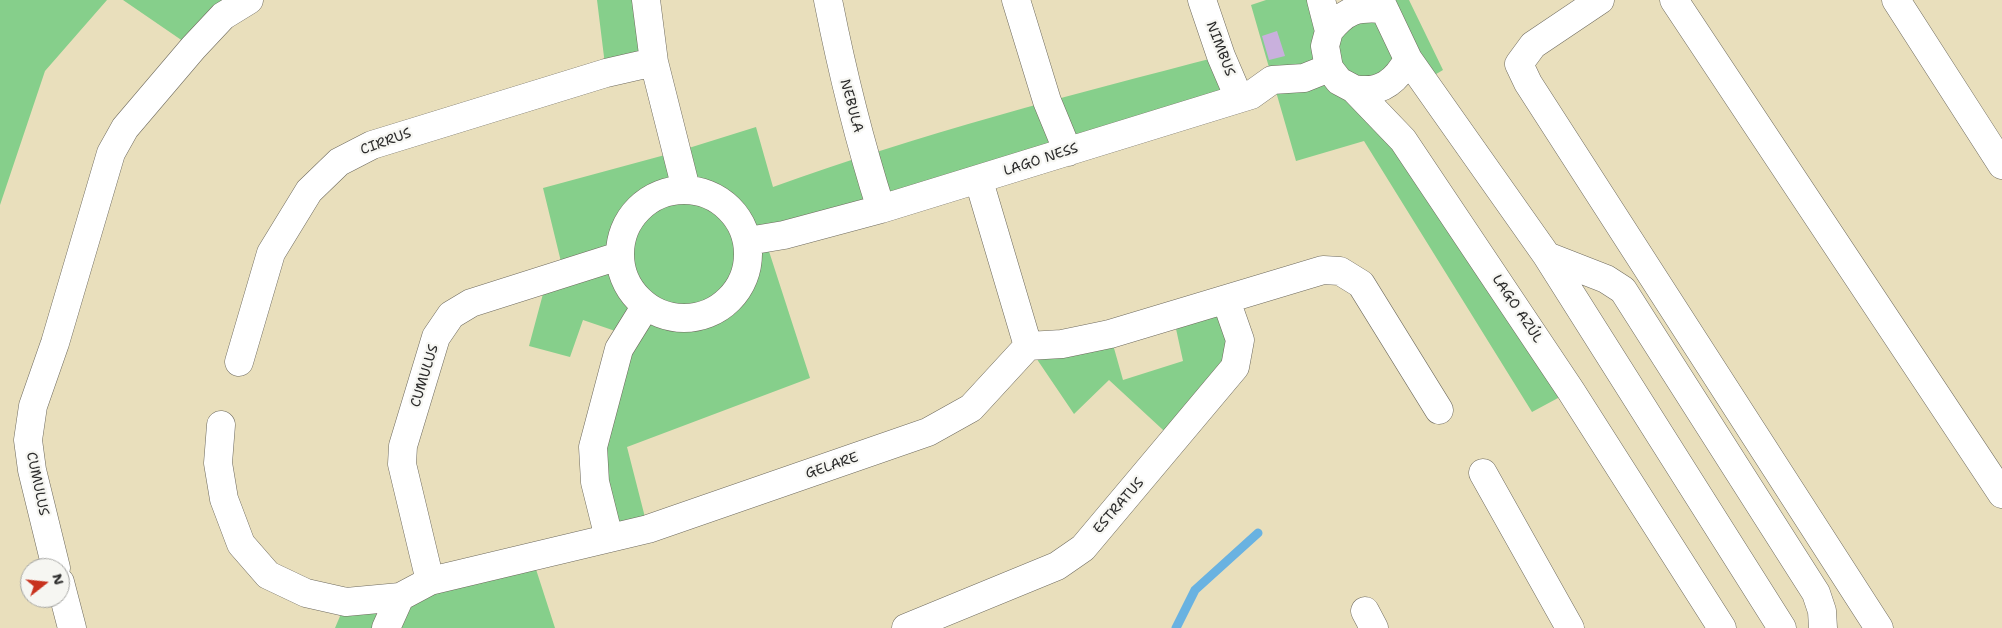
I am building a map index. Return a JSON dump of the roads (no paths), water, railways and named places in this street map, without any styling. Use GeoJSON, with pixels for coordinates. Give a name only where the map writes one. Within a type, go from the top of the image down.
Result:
{"type":"FeatureCollection","features":[{"type":"Feature","properties":{"kind":"street","name":"CUMULUS"},"geometry":{"type":"LineString","coordinates":[[54,558],[32,470],[28,440],[33,406],[55,343],[111,153],[125,128],[223,16],[249,0]]}},
{"type":"Feature","properties":{"kind":"street"},"geometry":{"type":"LineString","coordinates":[[646,0],[654,62],[686,189]]}},
{"type":"Feature","properties":{"kind":"street","name":"NEBULA"},"geometry":{"type":"LineString","coordinates":[[828,0],[844,78],[881,209]]}},
{"type":"Feature","properties":{"kind":"street"},"geometry":{"type":"LineString","coordinates":[[1016,0],[1047,101],[1068,152]]}},
{"type":"Feature","properties":{"kind":"street","name":"NIMBUS"},"geometry":{"type":"LineString","coordinates":[[1202,0],[1221,56],[1245,96]]}},
{"type":"Feature","properties":{"kind":"street"},"geometry":{"type":"LineString","coordinates":[[1321,0],[1329,30]]}},
{"type":"Feature","properties":{"kind":"street"},"geometry":{"type":"LineString","coordinates":[[1600,0],[1533,44],[1519,64],[1534,92],[1879,628]]}},
{"type":"Feature","properties":{"kind":"street"},"geometry":{"type":"LineString","coordinates":[[1674,0],[2002,494]]}},
{"type":"Feature","properties":{"kind":"street"},"geometry":{"type":"LineString","coordinates":[[1896,0],[2002,165]]}},
{"type":"Feature","properties":{"kind":"street"},"geometry":{"type":"LineString","coordinates":[[1329,68],[1325,46],[1329,30],[1341,16],[1354,10],[1381,5],[1408,59],[1547,256],[1782,628]]}},
{"type":"Feature","properties":{"kind":"street"},"geometry":{"type":"LineString","coordinates":[[1354,89],[1365,91],[1384,88],[1400,75],[1408,59]]}},
{"type":"Feature","properties":{"kind":"street","name":"CIRRUS"},"geometry":{"type":"LineString","coordinates":[[239,362],[271,253],[309,190],[339,162],[372,145],[597,76],[654,62]]}},
{"type":"Feature","properties":{"kind":"street","name":"LAGO NESS"},"geometry":{"type":"LineString","coordinates":[[748,241],[784,235],[979,181],[1304,78],[1329,68]]}},
{"type":"Feature","properties":{"kind":"street","name":"LAGO AZÚL"},"geometry":{"type":"LineString","coordinates":[[1329,68],[1339,81],[1354,89],[1403,140],[1571,390],[1722,628]]}},
{"type":"Feature","properties":{"kind":"street"},"geometry":{"type":"LineString","coordinates":[[979,181],[1028,346],[1062,344],[1110,334],[1322,270],[1340,271],[1361,284],[1439,410]]}},
{"type":"Feature","properties":{"kind":"street"},"geometry":{"type":"LineString","coordinates":[[686,189],[714,196],[735,214],[748,241],[748,268],[734,297],[708,316],[676,319],[645,307],[626,285],[620,256],[628,221],[653,197],[686,189]]}},
{"type":"Feature","properties":{"kind":"street","name":"CUMULUS"},"geometry":{"type":"LineString","coordinates":[[430,581],[402,464],[403,446],[436,337],[451,315],[471,303],[620,256]]}},
{"type":"Feature","properties":{"kind":"street"},"geometry":{"type":"LineString","coordinates":[[1547,256],[1606,279],[1623,290],[1637,309],[1816,593],[1822,611],[1823,628]]}},
{"type":"Feature","properties":{"kind":"street","name":"ESTRATUS"},"geometry":{"type":"LineString","coordinates":[[906,628],[1057,566],[1083,548],[1235,367],[1240,340],[1226,300]]}},
{"type":"Feature","properties":{"kind":"street"},"geometry":{"type":"LineString","coordinates":[[610,538],[596,482],[593,447],[619,349],[645,307]]}},
{"type":"Feature","properties":{"kind":"street","name":"GELARE"},"geometry":{"type":"LineString","coordinates":[[430,581],[648,529],[928,432],[971,408],[1028,346]]}},
{"type":"Feature","properties":{"kind":"street"},"geometry":{"type":"LineString","coordinates":[[221,425],[218,463],[224,499],[241,544],[268,575],[306,593],[346,602],[400,598],[430,581]]}},
{"type":"Feature","properties":{"kind":"street"},"geometry":{"type":"LineString","coordinates":[[1724,449],[1751,428]]}},
{"type":"Feature","properties":{"kind":"street"},"geometry":{"type":"LineString","coordinates":[[1483,472],[1570,628]]}},
{"type":"Feature","properties":{"kind":"street"},"geometry":{"type":"LineString","coordinates":[[386,628],[400,598]]}},
{"type":"Feature","properties":{"kind":"street"},"geometry":{"type":"LineString","coordinates":[[67,608],[72,628]]}},
{"type":"Feature","properties":{"kind":"waterway"},"geometry":{"type":"LineString","coordinates":[[1176,628],[1195,590],[1258,533]]}}]}
